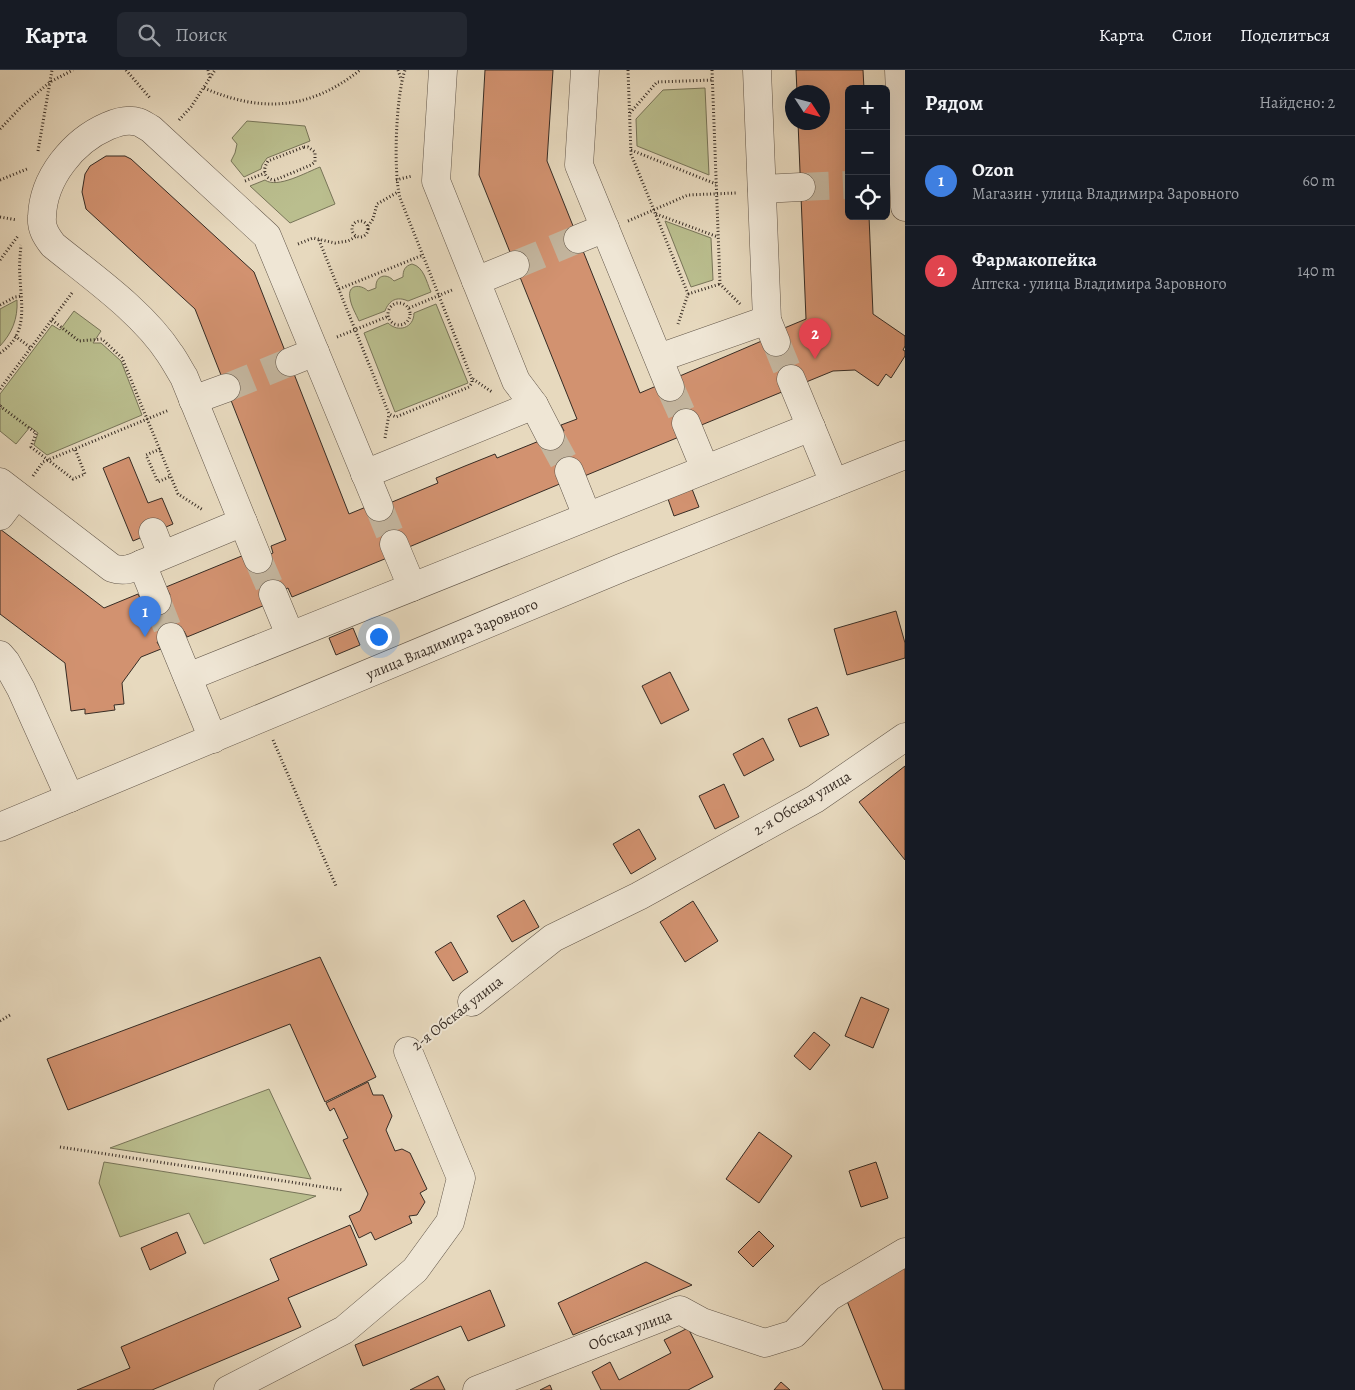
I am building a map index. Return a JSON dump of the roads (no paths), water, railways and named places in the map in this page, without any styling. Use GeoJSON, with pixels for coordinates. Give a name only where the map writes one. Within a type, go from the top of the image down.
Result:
{"type":"FeatureCollection","features":[{"type":"Feature","properties":{"kind":"street"},"geometry":{"type":"LineString","coordinates":[[443,70],[436,181],[516,381],[534,405],[550,436]]}},
{"type":"Feature","properties":{"kind":"street"},"geometry":{"type":"LineString","coordinates":[[585,70],[579,165],[663,356],[670,386]]}},
{"type":"Feature","properties":{"kind":"street"},"geometry":{"type":"LineString","coordinates":[[663,356],[767,328],[757,70]]}},
{"type":"Feature","properties":{"kind":"street"},"geometry":{"type":"LineString","coordinates":[[898,191],[899,70]]}},
{"type":"Feature","properties":{"kind":"street"},"geometry":{"type":"LineString","coordinates":[[258,559],[237,525],[193,400],[184,377],[170,353],[117,296],[53,245],[45,234],[42,218],[44,201],[58,168],[83,140],[100,130],[119,122],[138,122],[151,129],[267,236],[379,507]]}},
{"type":"Feature","properties":{"kind":"street"},"geometry":{"type":"LineString","coordinates":[[762,190],[801,187]]}},
{"type":"Feature","properties":{"kind":"street"},"geometry":{"type":"LineString","coordinates":[[578,240],[606,229]]}},
{"type":"Feature","properties":{"kind":"street"},"geometry":{"type":"LineString","coordinates":[[476,281],[515,265]]}},
{"type":"Feature","properties":{"kind":"street"},"geometry":{"type":"LineString","coordinates":[[290,362],[314,350]]}},
{"type":"Feature","properties":{"kind":"street"},"geometry":{"type":"LineString","coordinates":[[791,379],[834,483]]}},
{"type":"Feature","properties":{"kind":"street"},"geometry":{"type":"LineString","coordinates":[[193,400],[226,388]]}},
{"type":"Feature","properties":{"kind":"street"},"geometry":{"type":"LineString","coordinates":[[365,474],[534,405]]}},
{"type":"Feature","properties":{"kind":"street"},"geometry":{"type":"LineString","coordinates":[[686,423],[705,470]]}},
{"type":"Feature","properties":{"kind":"street"},"geometry":{"type":"LineString","coordinates":[[188,677],[811,427]]}},
{"type":"Feature","properties":{"kind":"street","name":"улица Владимира Заровного"},"geometry":{"type":"LineString","coordinates":[[0,827],[612,572],[905,455]]}},
{"type":"Feature","properties":{"kind":"street"},"geometry":{"type":"LineString","coordinates":[[569,471],[587,516]]}},
{"type":"Feature","properties":{"kind":"street"},"geometry":{"type":"LineString","coordinates":[[8,497],[112,568],[120,571],[129,570],[152,551],[237,525]]}},
{"type":"Feature","properties":{"kind":"street"},"geometry":{"type":"LineString","coordinates":[[394,544],[412,587]]}},
{"type":"Feature","properties":{"kind":"street"},"geometry":{"type":"LineString","coordinates":[[152,551],[157,601]]}},
{"type":"Feature","properties":{"kind":"street"},"geometry":{"type":"LineString","coordinates":[[273,594],[290,635]]}},
{"type":"Feature","properties":{"kind":"street"},"geometry":{"type":"LineString","coordinates":[[171,636],[213,739]]}},
{"type":"Feature","properties":{"kind":"street"},"geometry":{"type":"LineString","coordinates":[[0,655],[21,689],[70,798]]}},
{"type":"Feature","properties":{"kind":"street","name":"2-я Обская улица"},"geometry":{"type":"LineString","coordinates":[[472,1002],[553,938],[639,896],[815,799],[905,737]]}},
{"type":"Feature","properties":{"kind":"street","name":"2-я Обская улица"},"geometry":{"type":"LineString","coordinates":[[228,1390],[344,1330],[415,1270],[450,1222],[461,1178],[408,1052]]}},
{"type":"Feature","properties":{"kind":"street","name":"Обская улица"},"geometry":{"type":"LineString","coordinates":[[477,1390],[680,1310],[702,1322],[765,1343],[794,1334],[829,1297],[905,1252]]}},
{"type":"Feature","properties":{"kind":"tunnel"},"geometry":{"type":"LineString","coordinates":[[801,187],[845,185]]}},
{"type":"Feature","properties":{"kind":"tunnel"},"geometry":{"type":"LineString","coordinates":[[515,265],[578,239]]}},
{"type":"Feature","properties":{"kind":"tunnel"},"geometry":{"type":"LineString","coordinates":[[776,342],[791,379]]}},
{"type":"Feature","properties":{"kind":"tunnel"},"geometry":{"type":"LineString","coordinates":[[226,388],[290,362]]}},
{"type":"Feature","properties":{"kind":"tunnel"},"geometry":{"type":"LineString","coordinates":[[670,387],[686,423]]}},
{"type":"Feature","properties":{"kind":"tunnel"},"geometry":{"type":"LineString","coordinates":[[550,436],[569,471]]}},
{"type":"Feature","properties":{"kind":"tunnel"},"geometry":{"type":"LineString","coordinates":[[379,507],[394,544]]}},
{"type":"Feature","properties":{"kind":"tunnel"},"geometry":{"type":"LineString","coordinates":[[258,559],[273,594]]}},
{"type":"Feature","properties":{"kind":"tunnel"},"geometry":{"type":"LineString","coordinates":[[157,601],[171,637]]}},
{"type":"Feature","properties":{"kind":"place","name":"Фармакопейка"},"geometry":{"type":"Point","coordinates":[815,359]}},
{"type":"Feature","properties":{"kind":"place","name":"Ozon"},"geometry":{"type":"Point","coordinates":[145,637]}}]}
